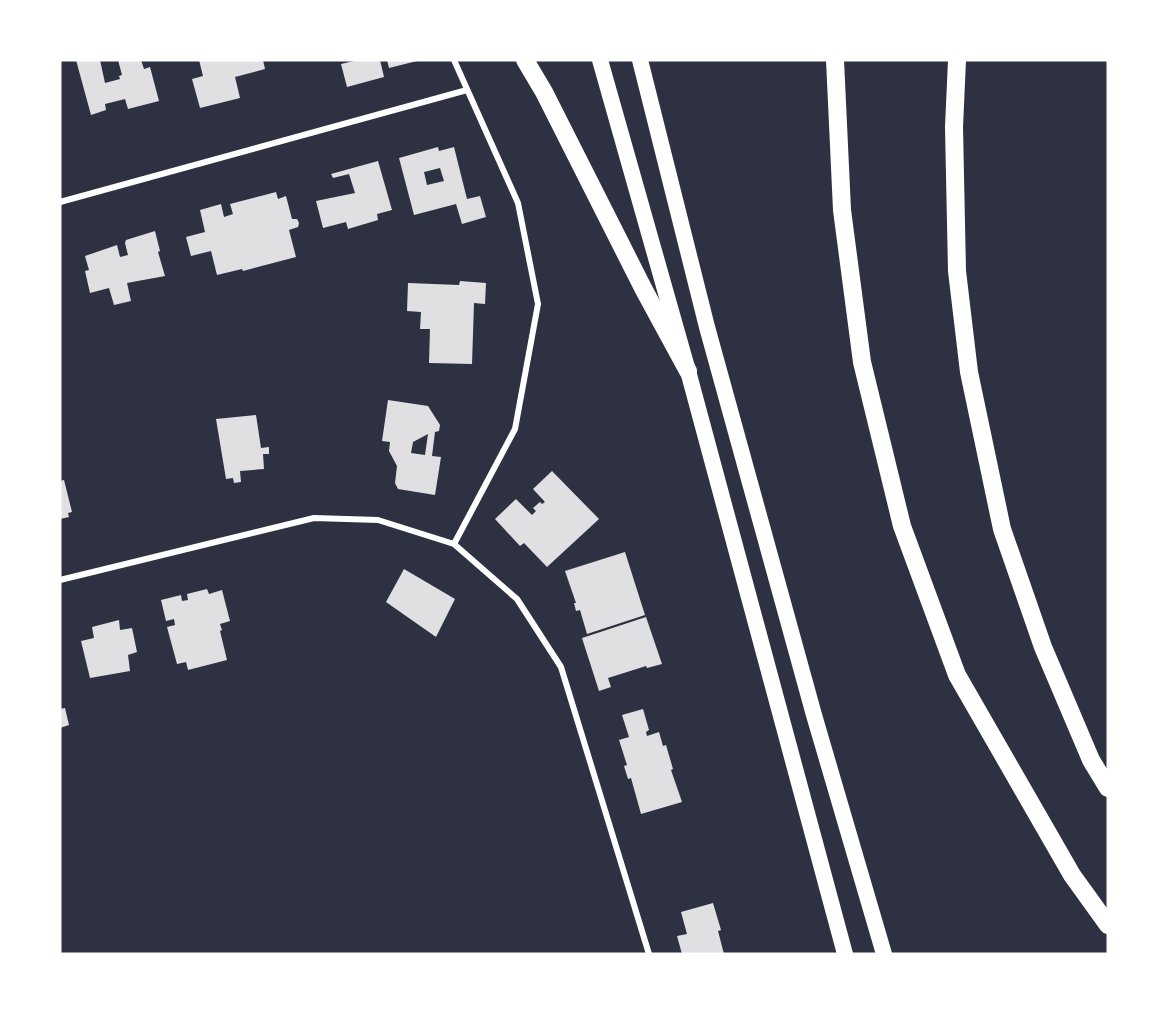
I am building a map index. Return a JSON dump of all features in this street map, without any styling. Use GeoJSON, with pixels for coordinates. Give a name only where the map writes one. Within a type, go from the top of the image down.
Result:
{"type":"FeatureCollection","features":[{"type":"Feature","properties":{"kind":"highway"},"geometry":{"type":"LineString","coordinates":[[525,60],[544,92],[644,290],[688,371]]}},
{"type":"Feature","properties":{"kind":"highway"},"geometry":{"type":"LineString","coordinates":[[600,60],[688,371],[845,954]]}},
{"type":"Feature","properties":{"kind":"highway"},"geometry":{"type":"LineString","coordinates":[[640,60],[717,360],[814,715],[884,954]]}},
{"type":"Feature","properties":{"kind":"highway"},"geometry":{"type":"LineString","coordinates":[[835,60],[842,210],[862,362],[902,526],[957,675],[1072,875],[1108,925]]}},
{"type":"Feature","properties":{"kind":"highway"},"geometry":{"type":"LineString","coordinates":[[957,60],[954,127],[957,271],[972,383],[1002,529],[1043,647],[1092,760],[1108,788]]}},
{"type":"Feature","properties":{"kind":"street"},"geometry":{"type":"LineString","coordinates":[[454,60],[518,203],[538,304],[515,429],[454,544]]}},
{"type":"Feature","properties":{"kind":"street"},"geometry":{"type":"LineString","coordinates":[[60,202],[467,90]]}},
{"type":"Feature","properties":{"kind":"street"},"geometry":{"type":"LineString","coordinates":[[60,580],[315,518],[378,520],[454,544],[517,599],[561,667],[649,954]]}},
{"type":"Feature","properties":{"kind":"building"},"geometry":{"type":"Polygon","coordinates":[[[76,60],[100,60],[105,83],[120,79],[119,76],[122,75],[118,60],[141,60],[144,69],[150,67],[159,101],[128,109],[125,99],[105,104],[106,110],[91,115],[76,60]]]}},
{"type":"Feature","properties":{"kind":"building"},"geometry":{"type":"Polygon","coordinates":[[[199,60],[263,60],[265,69],[235,77],[240,98],[200,108],[192,79],[203,76],[199,60]]]}},
{"type":"Feature","properties":{"kind":"building"},"geometry":{"type":"Polygon","coordinates":[[[358,60],[380,60],[384,77],[347,87],[341,64],[358,60]]]}},
{"type":"Feature","properties":{"kind":"building"},"geometry":{"type":"Polygon","coordinates":[[[387,60],[417,60],[417,61],[389,68],[387,60]]]}},
{"type":"Feature","properties":{"kind":"building"},"geometry":{"type":"Polygon","coordinates":[[[438,147],[439,151],[454,147],[467,199],[480,196],[486,217],[462,224],[456,204],[414,215],[399,158],[438,147]],[[440,168],[424,172],[427,185],[444,181],[440,168]]]}},
{"type":"Feature","properties":{"kind":"building"},"geometry":{"type":"Polygon","coordinates":[[[378,161],[392,210],[377,214],[378,220],[348,229],[346,222],[323,228],[316,201],[355,193],[349,174],[333,178],[331,174],[378,161]]]}},
{"type":"Feature","properties":{"kind":"building"},"geometry":{"type":"Polygon","coordinates":[[[276,192],[278,199],[286,196],[292,219],[297,219],[299,223],[298,227],[289,230],[296,257],[243,271],[242,269],[217,275],[211,251],[191,256],[186,237],[205,232],[200,210],[221,204],[224,217],[233,214],[230,204],[276,192]]]}},
{"type":"Feature","properties":{"kind":"building"},"geometry":{"type":"Polygon","coordinates":[[[155,231],[165,276],[127,283],[131,301],[114,305],[109,288],[90,293],[85,271],[89,270],[85,256],[117,245],[120,257],[128,255],[126,240],[155,231]]]}},
{"type":"Feature","properties":{"kind":"building"},"geometry":{"type":"Polygon","coordinates":[[[460,281],[486,283],[485,304],[474,303],[472,364],[429,363],[430,329],[420,329],[421,312],[407,311],[408,283],[459,285],[460,281]]]}},
{"type":"Feature","properties":{"kind":"building"},"geometry":{"type":"Polygon","coordinates":[[[388,400],[428,406],[440,425],[439,431],[435,432],[432,456],[441,457],[435,495],[398,489],[395,483],[397,466],[389,451],[390,442],[382,441],[388,400]],[[428,434],[413,442],[411,453],[425,455],[428,434]]]}},
{"type":"Feature","properties":{"kind":"building"},"geometry":{"type":"Polygon","coordinates":[[[256,415],[261,448],[269,447],[269,454],[263,454],[264,469],[240,471],[241,482],[234,483],[233,478],[226,479],[216,419],[256,415]]]}},
{"type":"Feature","properties":{"kind":"building"},"geometry":{"type":"Polygon","coordinates":[[[552,471],[599,519],[547,567],[524,543],[520,546],[495,519],[516,499],[532,515],[536,511],[533,508],[540,502],[542,504],[545,502],[533,489],[552,471]]]}},
{"type":"Feature","properties":{"kind":"building"},"geometry":{"type":"Polygon","coordinates":[[[64,480],[72,512],[68,513],[69,517],[60,519],[60,481],[64,480]]]}},
{"type":"Feature","properties":{"kind":"building"},"geometry":{"type":"Polygon","coordinates":[[[625,552],[645,615],[587,634],[580,610],[576,611],[574,603],[576,603],[565,571],[625,552]]]}},
{"type":"Feature","properties":{"kind":"building"},"geometry":{"type":"Polygon","coordinates":[[[404,569],[455,599],[436,637],[386,602],[404,569]]]}},
{"type":"Feature","properties":{"kind":"building"},"geometry":{"type":"Polygon","coordinates":[[[207,589],[209,594],[222,590],[230,621],[220,624],[227,660],[188,670],[186,662],[177,664],[167,627],[175,625],[174,619],[166,621],[161,600],[181,595],[182,601],[188,600],[187,594],[207,589]]]}},
{"type":"Feature","properties":{"kind":"building"},"geometry":{"type":"Polygon","coordinates":[[[646,617],[662,664],[647,668],[646,666],[608,678],[611,687],[599,691],[582,638],[646,617]]]}},
{"type":"Feature","properties":{"kind":"building"},"geometry":{"type":"Polygon","coordinates":[[[119,620],[120,630],[132,628],[137,652],[128,655],[130,671],[90,678],[81,641],[94,638],[92,627],[119,620]]]}},
{"type":"Feature","properties":{"kind":"building"},"geometry":{"type":"Polygon","coordinates":[[[65,708],[69,725],[60,728],[60,709],[65,708]]]}},
{"type":"Feature","properties":{"kind":"building"},"geometry":{"type":"Polygon","coordinates":[[[643,709],[649,730],[646,732],[647,736],[659,732],[663,746],[666,745],[673,769],[671,770],[682,802],[641,814],[631,778],[628,779],[624,766],[627,765],[619,740],[629,737],[622,715],[643,709]]]}},
{"type":"Feature","properties":{"kind":"building"},"geometry":{"type":"Polygon","coordinates":[[[713,903],[721,930],[718,931],[724,954],[682,954],[677,936],[687,934],[681,912],[713,903]]]}}]}
